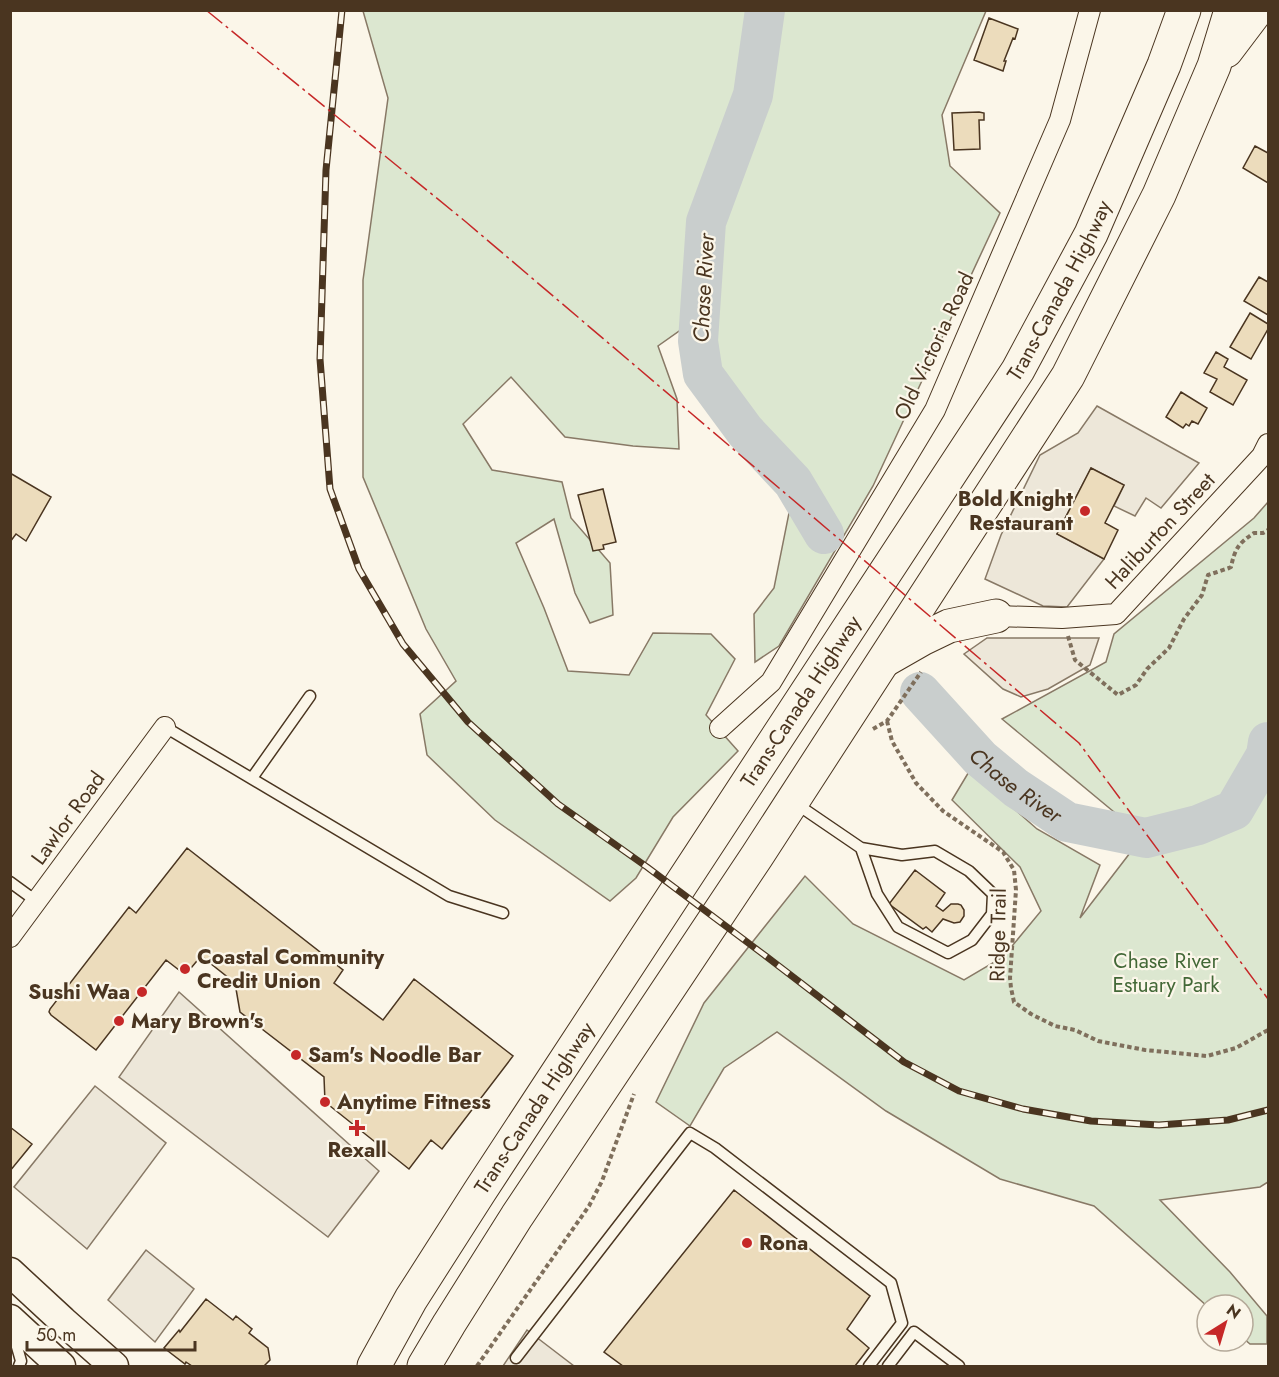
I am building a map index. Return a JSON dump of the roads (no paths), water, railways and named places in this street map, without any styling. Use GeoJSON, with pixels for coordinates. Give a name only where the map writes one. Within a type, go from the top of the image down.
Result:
{"type":"FeatureCollection","features":[{"type":"Feature","properties":{"kind":"highway","name":"Trans-Canada Highway"},"geometry":{"type":"LineString","coordinates":[[374,1366],[411,1299],[480,1191],[1018,370],[1091,234],[1164,65],[1184,10]]}},
{"type":"Feature","properties":{"kind":"highway"},"geometry":{"type":"LineString","coordinates":[[424,1366],[517,1216],[792,802],[1068,376],[1159,195],[1214,66],[1232,10]]}},
{"type":"Feature","properties":{"kind":"highway"},"geometry":{"type":"LineString","coordinates":[[1214,66],[1257,10]]}},
{"type":"Feature","properties":{"kind":"highway"},"geometry":{"type":"LineString","coordinates":[[883,661],[949,626],[996,616]]}},
{"type":"Feature","properties":{"kind":"street","name":"Old Victoria Road"},"geometry":{"type":"LineString","coordinates":[[720,728],[771,682],[934,411],[1060,120],[1090,10]]}},
{"type":"Feature","properties":{"kind":"street","name":"Haliburton Street"},"geometry":{"type":"LineString","coordinates":[[996,616],[1062,618],[1116,614],[1262,456],[1269,444]]}},
{"type":"Feature","properties":{"kind":"street","name":"Lawlor Road"},"geometry":{"type":"LineString","coordinates":[[10,937],[165,727]]}},
{"type":"Feature","properties":{"kind":"street"},"geometry":{"type":"LineString","coordinates":[[10,1272],[114,1366]]}},
{"type":"Feature","properties":{"kind":"street"},"geometry":{"type":"LineString","coordinates":[[10,1322],[61,1366]]}},
{"type":"Feature","properties":{"kind":"lane"},"geometry":{"type":"LineString","coordinates":[[252,778],[310,696]]}},
{"type":"Feature","properties":{"kind":"lane"},"geometry":{"type":"LineString","coordinates":[[165,727],[449,896],[503,913]]}},
{"type":"Feature","properties":{"kind":"lane"},"geometry":{"type":"LineString","coordinates":[[792,802],[861,848],[902,855],[935,851],[969,871],[993,894],[992,914],[972,940],[948,953],[898,927],[877,894],[861,848]]}},
{"type":"Feature","properties":{"kind":"lane"},"geometry":{"type":"LineString","coordinates":[[10,882],[36,901]]}},
{"type":"Feature","properties":{"kind":"lane"},"geometry":{"type":"LineString","coordinates":[[516,1358],[690,1133],[715,1148],[891,1283],[902,1323],[869,1366]]}},
{"type":"Feature","properties":{"kind":"lane"},"geometry":{"type":"LineString","coordinates":[[10,1322],[21,1361],[19,1366]]}},
{"type":"Feature","properties":{"kind":"lane"},"geometry":{"type":"LineString","coordinates":[[888,1366],[914,1332],[956,1366]]}},
{"type":"Feature","properties":{"kind":"waterway","name":"Chase River"},"geometry":{"type":"LineString","coordinates":[[765,10],[753,95],[706,222],[698,341],[703,374],[745,431],[793,482],[824,534]]}},
{"type":"Feature","properties":{"kind":"waterway","name":"Chase River"},"geometry":{"type":"LineString","coordinates":[[920,692],[980,758],[1016,788],[1067,822],[1146,838],[1198,825],[1234,810],[1266,755],[1268,742]]}},
{"type":"Feature","properties":{"kind":"railway"},"geometry":{"type":"LineString","coordinates":[[342,10],[326,170],[320,359],[330,489],[359,569],[403,644],[468,722],[558,804],[647,867],[904,1062],[959,1091],[1023,1109],[1091,1121],[1159,1125],[1228,1120],[1268,1110]]}},
{"type":"Feature","properties":{"kind":"place","name":"Bold Knight Restaurant"},"geometry":{"type":"Point","coordinates":[1085,511]}},
{"type":"Feature","properties":{"kind":"place","name":"Coastal Community Credit Union"},"geometry":{"type":"Point","coordinates":[185,969]}},
{"type":"Feature","properties":{"kind":"place","name":"Sushi Waa"},"geometry":{"type":"Point","coordinates":[142,992]}},
{"type":"Feature","properties":{"kind":"place","name":"Mary Brown's"},"geometry":{"type":"Point","coordinates":[119,1021]}},
{"type":"Feature","properties":{"kind":"place","name":"Sam's Noodle Bar"},"geometry":{"type":"Point","coordinates":[296,1055]}},
{"type":"Feature","properties":{"kind":"place","name":"Anytime Fitness"},"geometry":{"type":"Point","coordinates":[325,1102]}},
{"type":"Feature","properties":{"kind":"place","name":"Rexall"},"geometry":{"type":"Point","coordinates":[357,1128]}},
{"type":"Feature","properties":{"kind":"place","name":"Rona"},"geometry":{"type":"Point","coordinates":[747,1243]}},
{"type":"Feature","properties":{"kind":"park label","name":"Chase River Estuary Park"},"geometry":{"type":"Point","coordinates":[1166,973]}}]}
